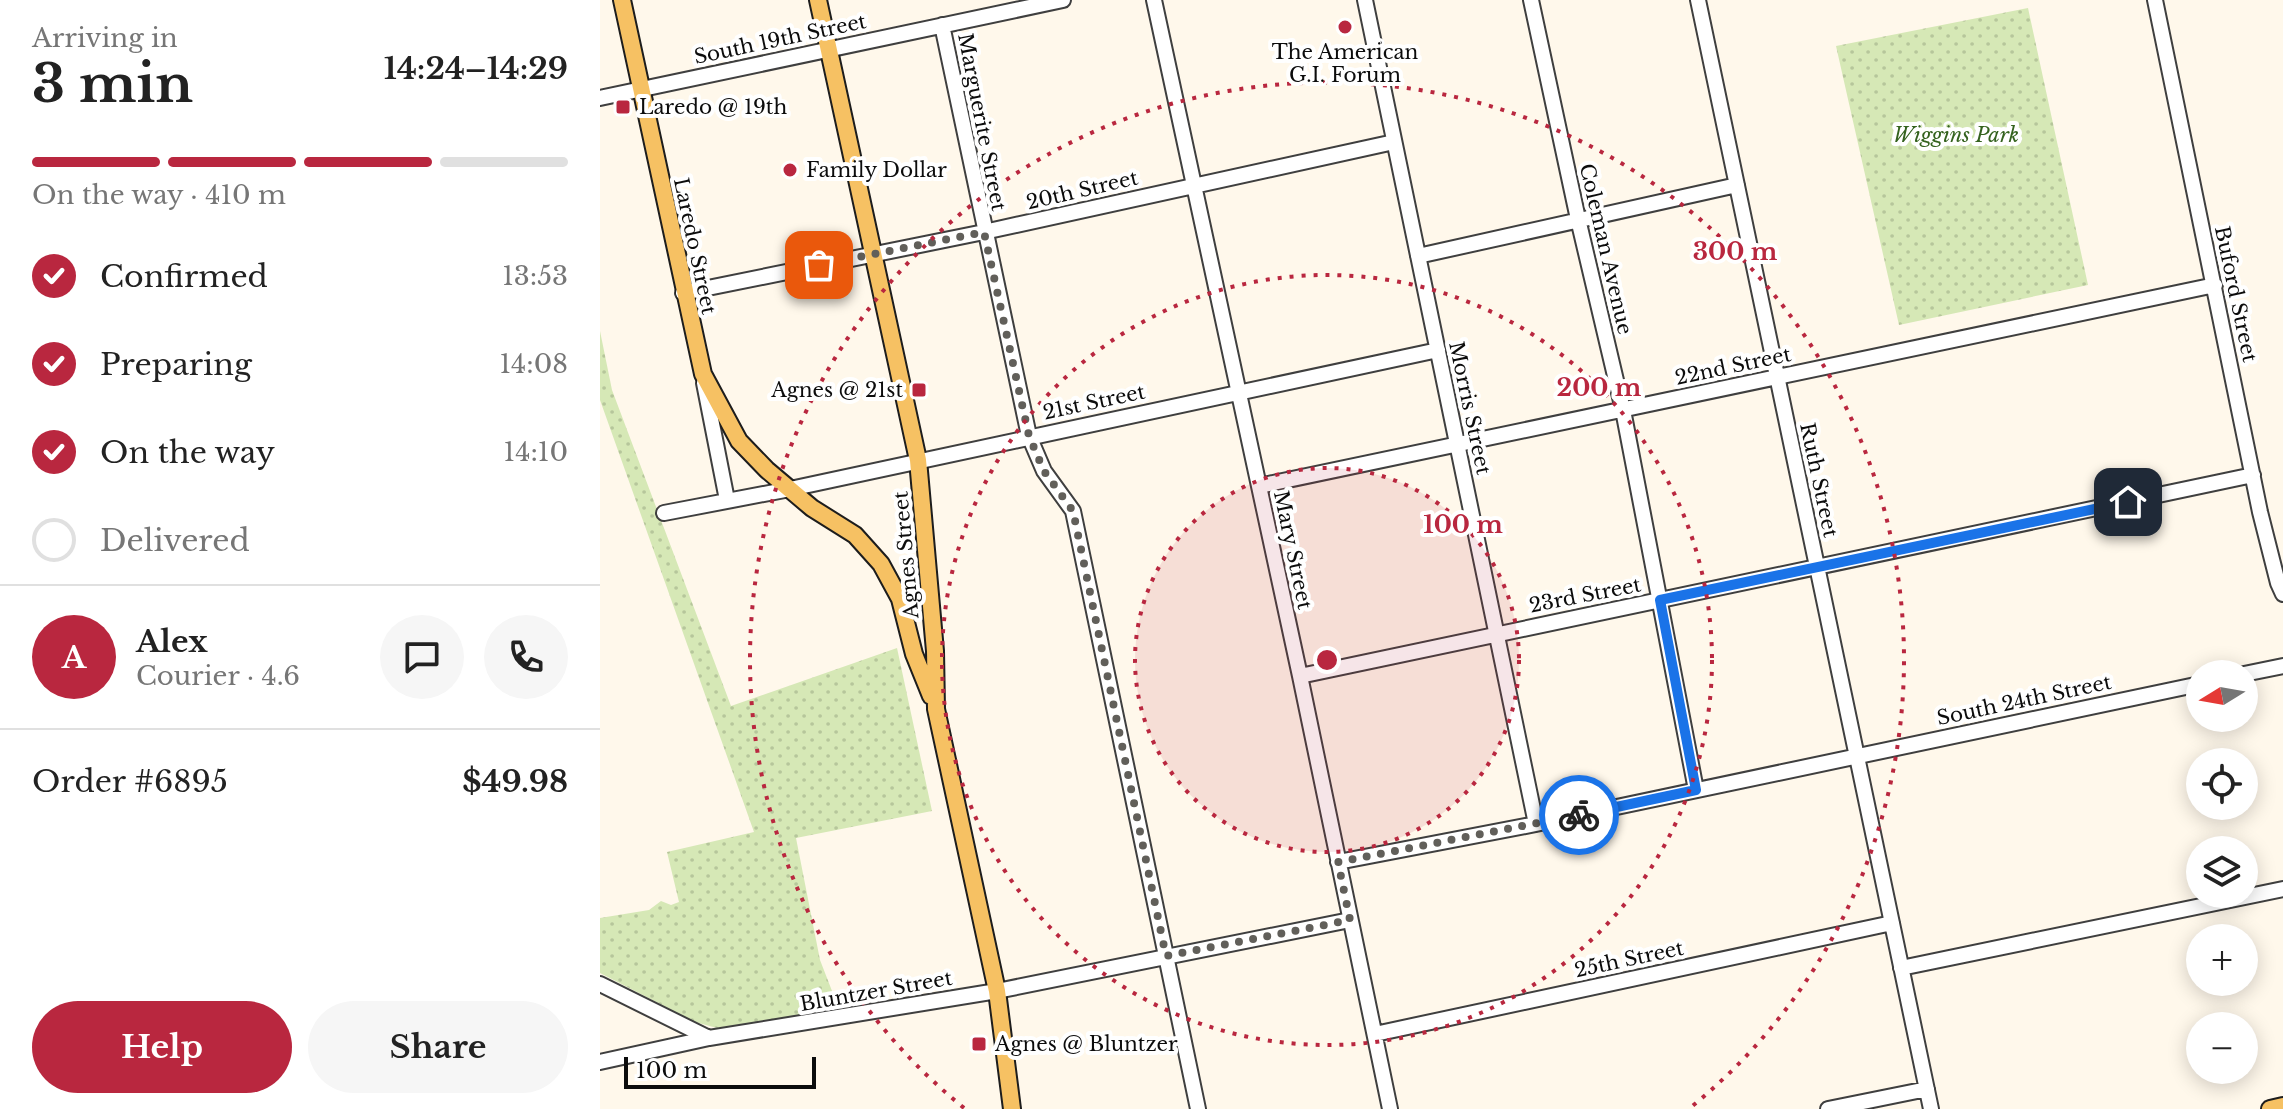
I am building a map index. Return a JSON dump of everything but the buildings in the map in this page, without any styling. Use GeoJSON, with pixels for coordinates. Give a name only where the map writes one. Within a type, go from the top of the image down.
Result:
{"type":"FeatureCollection","features":[{"type":"Feature","properties":{"kind":"main road","name":"Laredo Street"},"geometry":{"type":"LineString","coordinates":[[622,0],[683,293],[703,374]]}},
{"type":"Feature","properties":{"kind":"main road","name":"Agnes Street"},"geometry":{"type":"LineString","coordinates":[[818,0],[918,460],[935,651],[936,709],[997,991],[1012,1109]]}},
{"type":"Feature","properties":{"kind":"main road"},"geometry":{"type":"LineString","coordinates":[[703,374],[739,441],[812,508],[855,535],[881,564],[900,599],[914,654],[936,709]]}},
{"type":"Feature","properties":{"kind":"main road"},"geometry":{"type":"LineString","coordinates":[[2270,1109],[2283,1106]]}},
{"type":"Feature","properties":{"kind":"street","name":"South 19th Street"},"geometry":{"type":"LineString","coordinates":[[600,98],[1063,0]]}},
{"type":"Feature","properties":{"kind":"street","name":"Mary Street"},"geometry":{"type":"LineString","coordinates":[[1154,0],[1240,392],[1390,1109]]}},
{"type":"Feature","properties":{"kind":"street","name":"Morris Street"},"geometry":{"type":"LineString","coordinates":[[1365,0],[1536,824]]}},
{"type":"Feature","properties":{"kind":"street","name":"Coleman Avenue"},"geometry":{"type":"LineString","coordinates":[[1531,0],[1623,410],[1696,790]]}},
{"type":"Feature","properties":{"kind":"street","name":"Ruth Street"},"geometry":{"type":"LineString","coordinates":[[1698,0],[1931,1109]]}},
{"type":"Feature","properties":{"kind":"street","name":"Buford Street"},"geometry":{"type":"LineString","coordinates":[[2155,0],[2253,475],[2283,594]]}},
{"type":"Feature","properties":{"kind":"street","name":"Marguerite Street"},"geometry":{"type":"LineString","coordinates":[[942,25],[1029,436],[1044,471],[1073,511],[1198,1109]]}},
{"type":"Feature","properties":{"kind":"street","name":"20th Street"},"geometry":{"type":"LineString","coordinates":[[683,293],[984,232],[1394,142]]}},
{"type":"Feature","properties":{"kind":"street"},"geometry":{"type":"LineString","coordinates":[[1418,256],[1737,185]]}},
{"type":"Feature","properties":{"kind":"street","name":"22nd Street"},"geometry":{"type":"LineString","coordinates":[[1259,486],[2215,285]]}},
{"type":"Feature","properties":{"kind":"street","name":"21st Street"},"geometry":{"type":"LineString","coordinates":[[664,513],[790,489],[1438,350]]}},
{"type":"Feature","properties":{"kind":"street","name":"Laredo Street"},"geometry":{"type":"LineString","coordinates":[[703,374],[727,500]]}},
{"type":"Feature","properties":{"kind":"street","name":"23rd Street"},"geometry":{"type":"LineString","coordinates":[[1300,676],[2253,475]]}},
{"type":"Feature","properties":{"kind":"street"},"geometry":{"type":"LineString","coordinates":[[2258,671],[2283,666]]}},
{"type":"Feature","properties":{"kind":"street","name":"South 24th Street"},"geometry":{"type":"LineString","coordinates":[[1338,862],[1536,824],[2186,687]]}},
{"type":"Feature","properties":{"kind":"street"},"geometry":{"type":"LineString","coordinates":[[1901,968],[2283,889]]}},
{"type":"Feature","properties":{"kind":"street","name":"Bluntzer Street"},"geometry":{"type":"LineString","coordinates":[[600,1062],[709,1038],[997,991],[1350,920]]}},
{"type":"Feature","properties":{"kind":"street","name":"25th Street"},"geometry":{"type":"LineString","coordinates":[[1375,1034],[1892,923]]}},
{"type":"Feature","properties":{"kind":"street"},"geometry":{"type":"LineString","coordinates":[[600,984],[709,1038]]}},
{"type":"Feature","properties":{"kind":"street"},"geometry":{"type":"LineString","coordinates":[[1828,1109],[1927,1089]]}},
{"type":"Feature","properties":{"kind":"green space","name":"Wiggins Park"},"geometry":{"type":"Polygon","coordinates":[[[2028,8],[2088,285],[1899,325],[1836,46],[2028,8]]]}},
{"type":"Feature","properties":{"kind":"green space"},"geometry":{"type":"Polygon","coordinates":[[[600,331],[612,390],[731,706],[897,648],[932,811],[796,838],[820,960],[839,1009],[717,1028],[695,1022],[600,973],[600,918],[649,910],[661,901],[671,905],[679,902],[667,852],[754,832],[600,400],[600,331]]]}},
{"type":"Feature","properties":{"kind":"way so far"},"geometry":{"type":"LineString","coordinates":[[819,265],[984,232],[1029,436],[1044,471],[1073,511],[1166,956],[1350,920],[1338,862],[1579,815]]}},
{"type":"Feature","properties":{"kind":"place","name":"The American G.I. Forum"},"geometry":{"type":"Point","coordinates":[1345,27]}},
{"type":"Feature","properties":{"kind":"place","name":"Laredo @ 19th"},"geometry":{"type":"Point","coordinates":[623,107]}},
{"type":"Feature","properties":{"kind":"place","name":"Family Dollar"},"geometry":{"type":"Point","coordinates":[790,170]}},
{"type":"Feature","properties":{"kind":"place","name":"Agnes @ 21st"},"geometry":{"type":"Point","coordinates":[919,390]}},
{"type":"Feature","properties":{"kind":"place","name":"Agnes @ Bluntzer"},"geometry":{"type":"Point","coordinates":[979,1044]}},
{"type":"Feature","properties":{"kind":"route"},"geometry":{"type":"LineString","coordinates":[[1579,815],[1696,790],[1660,600],[2128,502]]}}]}
